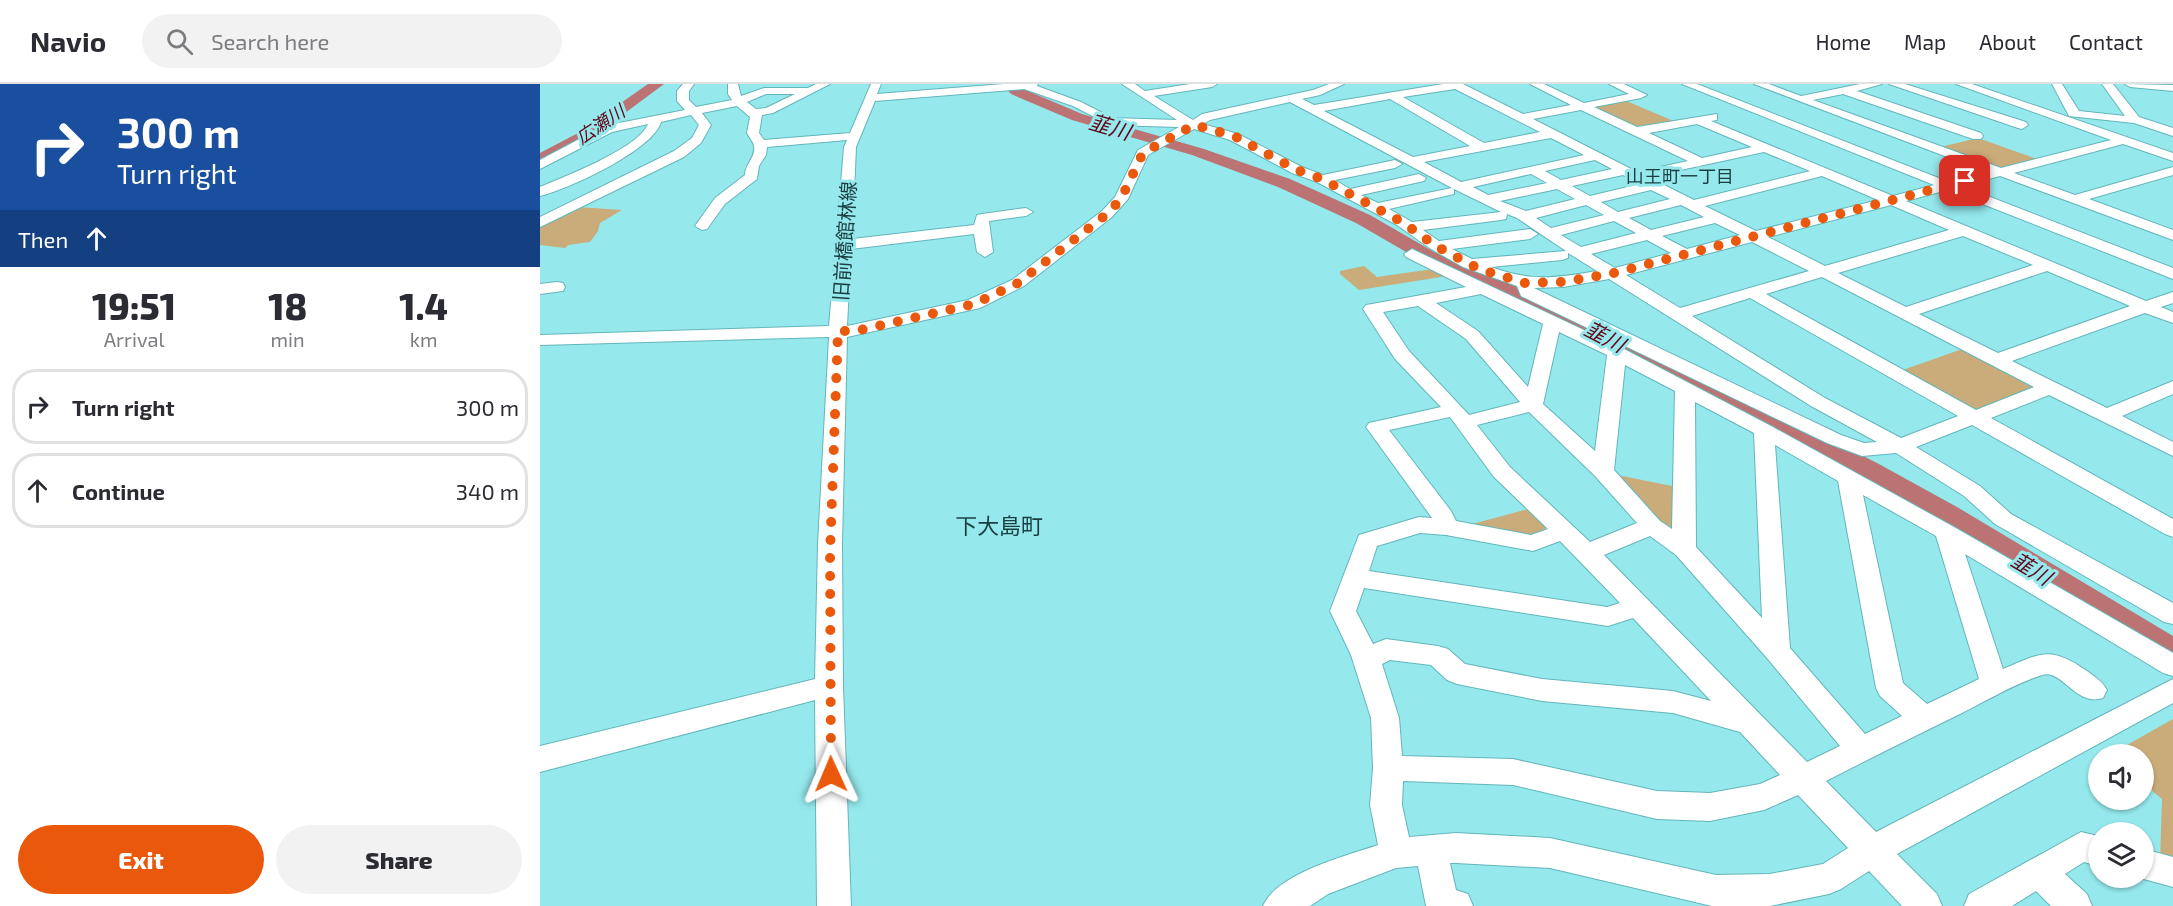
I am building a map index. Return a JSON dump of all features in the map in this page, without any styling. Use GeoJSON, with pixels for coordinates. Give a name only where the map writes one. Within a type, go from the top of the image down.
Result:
{"type":"FeatureCollection","features":[{"type":"Feature","properties":{"kind":"street"},"geometry":{"type":"LineString","coordinates":[[540,223],[690,147],[700,136],[705,125],[702,119],[686,106],[682,97],[689,84]]}},
{"type":"Feature","properties":{"kind":"street"},"geometry":{"type":"LineString","coordinates":[[733,84],[732,92],[754,113],[757,122],[752,134],[753,139],[760,144],[853,136]]}},
{"type":"Feature","properties":{"kind":"street"},"geometry":{"type":"LineString","coordinates":[[754,113],[769,111],[828,84]]}},
{"type":"Feature","properties":{"kind":"street"},"geometry":{"type":"LineString","coordinates":[[1127,84],[1193,125]]}},
{"type":"Feature","properties":{"kind":"street"},"geometry":{"type":"LineString","coordinates":[[1145,94],[1212,84]]}},
{"type":"Feature","properties":{"kind":"street"},"geometry":{"type":"LineString","coordinates":[[540,340],[856,331],[974,304],[1018,283],[1107,214],[1121,199],[1143,153],[1206,117],[1280,97],[1316,93],[1339,84]]}},
{"type":"Feature","properties":{"kind":"street"},"geometry":{"type":"LineString","coordinates":[[1535,84],[1701,162]]}},
{"type":"Feature","properties":{"kind":"street"},"geometry":{"type":"LineString","coordinates":[[1521,118],[1641,95],[1614,84]]}},
{"type":"Feature","properties":{"kind":"street"},"geometry":{"type":"LineString","coordinates":[[1687,84],[2173,274]]}},
{"type":"Feature","properties":{"kind":"street"},"geometry":{"type":"LineString","coordinates":[[1759,84],[2074,199],[2169,231]]}},
{"type":"Feature","properties":{"kind":"street"},"geometry":{"type":"LineString","coordinates":[[1638,131],[1877,84]]}},
{"type":"Feature","properties":{"kind":"street"},"geometry":{"type":"LineString","coordinates":[[1894,84],[2022,125]]}},
{"type":"Feature","properties":{"kind":"street"},"geometry":{"type":"LineString","coordinates":[[1961,84],[2120,141],[2173,157]]}},
{"type":"Feature","properties":{"kind":"street"},"geometry":{"type":"LineString","coordinates":[[1971,84],[2054,112],[2135,120],[2173,132]]}},
{"type":"Feature","properties":{"kind":"street"},"geometry":{"type":"LineString","coordinates":[[2007,84],[2015,99]]}},
{"type":"Feature","properties":{"kind":"street"},"geometry":{"type":"LineString","coordinates":[[2057,84],[2075,114]]}},
{"type":"Feature","properties":{"kind":"street"},"geometry":{"type":"LineString","coordinates":[[2107,84],[2135,120]]}},
{"type":"Feature","properties":{"kind":"street"},"geometry":{"type":"LineString","coordinates":[[2130,84],[2173,88]]}},
{"type":"Feature","properties":{"kind":"street"},"geometry":{"type":"LineString","coordinates":[[873,91],[1026,85],[1077,104],[1110,121],[1193,125],[1234,136],[1297,170],[1322,179],[1349,193],[1469,264],[1525,283],[1563,282],[1614,273],[2120,141]]}},
{"type":"Feature","properties":{"kind":"street"},"geometry":{"type":"LineString","coordinates":[[1312,109],[1456,85],[2173,450]]}},
{"type":"Feature","properties":{"kind":"street"},"geometry":{"type":"LineString","coordinates":[[546,162],[604,130],[740,101],[770,90],[807,92]]}},
{"type":"Feature","properties":{"kind":"street"},"geometry":{"type":"LineString","coordinates":[[1844,90],[1989,133]]}},
{"type":"Feature","properties":{"kind":"street","name":"旧前橋館林線"},"geometry":{"type":"LineString","coordinates":[[834,906],[829,686],[830,544],[838,331],[850,147],[873,91]]}},
{"type":"Feature","properties":{"kind":"street"},"geometry":{"type":"LineString","coordinates":[[1392,96],[1482,147]]}},
{"type":"Feature","properties":{"kind":"street"},"geometry":{"type":"LineString","coordinates":[[1280,97],[1312,109],[1410,161],[1501,216],[1509,218],[1562,255]]}},
{"type":"Feature","properties":{"kind":"street"},"geometry":{"type":"LineString","coordinates":[[1280,97],[1419,177],[1454,188],[1524,216],[1579,258]]}},
{"type":"Feature","properties":{"kind":"street"},"geometry":{"type":"LineString","coordinates":[[1932,147],[2057,117]]}},
{"type":"Feature","properties":{"kind":"street"},"geometry":{"type":"LineString","coordinates":[[540,192],[645,140],[655,129],[656,119]]}},
{"type":"Feature","properties":{"kind":"street"},"geometry":{"type":"LineString","coordinates":[[1698,120],[2173,318]]}},
{"type":"Feature","properties":{"kind":"street"},"geometry":{"type":"LineString","coordinates":[[1410,161],[1551,134]]}},
{"type":"Feature","properties":{"kind":"street"},"geometry":{"type":"LineString","coordinates":[[702,226],[720,201],[752,176],[752,166],[760,155],[760,144]]}},
{"type":"Feature","properties":{"kind":"street"},"geometry":{"type":"LineString","coordinates":[[1486,200],[1562,184],[1701,162],[1764,148]]}},
{"type":"Feature","properties":{"kind":"street"},"geometry":{"type":"LineString","coordinates":[[1375,208],[1596,156]]}},
{"type":"Feature","properties":{"kind":"street"},"geometry":{"type":"LineString","coordinates":[[546,162],[603,162],[656,166]]}},
{"type":"Feature","properties":{"kind":"street"},"geometry":{"type":"LineString","coordinates":[[1322,179],[1395,164]]}},
{"type":"Feature","properties":{"kind":"street"},"geometry":{"type":"LineString","coordinates":[[1533,170],[1589,199],[1684,254]]}},
{"type":"Feature","properties":{"kind":"street"},"geometry":{"type":"LineString","coordinates":[[2074,199],[2173,171]]}},
{"type":"Feature","properties":{"kind":"street"},"geometry":{"type":"LineString","coordinates":[[1549,233],[1823,172]]}},
{"type":"Feature","properties":{"kind":"street"},"geometry":{"type":"LineString","coordinates":[[1349,193],[1419,177]]}},
{"type":"Feature","properties":{"kind":"street"},"geometry":{"type":"LineString","coordinates":[[1524,216],[1653,185]]}},
{"type":"Feature","properties":{"kind":"street"},"geometry":{"type":"LineString","coordinates":[[985,252],[981,229],[982,218],[1026,213]]}},
{"type":"Feature","properties":{"kind":"street"},"geometry":{"type":"LineString","coordinates":[[1408,227],[1501,216]]}},
{"type":"Feature","properties":{"kind":"street"},"geometry":{"type":"LineString","coordinates":[[1579,258],[1649,234],[1716,218]]}},
{"type":"Feature","properties":{"kind":"street"},"geometry":{"type":"LineString","coordinates":[[843,245],[981,229]]}},
{"type":"Feature","properties":{"kind":"street"},"geometry":{"type":"LineString","coordinates":[[1679,314],[1962,231]]}},
{"type":"Feature","properties":{"kind":"street"},"geometry":{"type":"LineString","coordinates":[[1436,246],[1530,234]]}},
{"type":"Feature","properties":{"kind":"street"},"geometry":{"type":"LineString","coordinates":[[1412,254],[1617,353],[1685,391],[1764,430],[1946,532],[2173,666]]}},
{"type":"Feature","properties":{"kind":"street"},"geometry":{"type":"LineString","coordinates":[[1469,264],[1562,255],[1579,258],[1614,273],[1818,402],[1900,446],[1972,491],[2003,519],[2173,615]]}},
{"type":"Feature","properties":{"kind":"street"},"geometry":{"type":"LineString","coordinates":[[1905,313],[2046,266]]}},
{"type":"Feature","properties":{"kind":"street"},"geometry":{"type":"LineString","coordinates":[[1525,283],[1527,292],[1834,439],[1862,450],[1900,446],[2049,388]]}},
{"type":"Feature","properties":{"kind":"street"},"geometry":{"type":"LineString","coordinates":[[1483,289],[1372,309],[1402,355],[1459,416],[1502,472],[1587,553],[1874,850],[1925,906]]}},
{"type":"Feature","properties":{"kind":"street"},"geometry":{"type":"LineString","coordinates":[[1753,293],[2173,529]]}},
{"type":"Feature","properties":{"kind":"street"},"geometry":{"type":"LineString","coordinates":[[1998,360],[2173,297]]}},
{"type":"Feature","properties":{"kind":"street"},"geometry":{"type":"LineString","coordinates":[[1419,299],[1472,335],[1533,405],[1604,471],[1652,526],[1684,549],[1777,651],[1860,749]]}},
{"type":"Feature","properties":{"kind":"street"},"geometry":{"type":"LineString","coordinates":[[1533,405],[1552,323]]}},
{"type":"Feature","properties":{"kind":"street"},"geometry":{"type":"LineString","coordinates":[[540,358],[561,340]]}},
{"type":"Feature","properties":{"kind":"street"},"geometry":{"type":"LineString","coordinates":[[1604,471],[1617,353]]}},
{"type":"Feature","properties":{"kind":"street"},"geometry":{"type":"LineString","coordinates":[[2106,416],[2173,387]]}},
{"type":"Feature","properties":{"kind":"street"},"geometry":{"type":"LineString","coordinates":[[1684,549],[1685,391]]}},
{"type":"Feature","properties":{"kind":"street"},"geometry":{"type":"LineString","coordinates":[[1446,527],[1443,516],[1376,427],[1533,405]]}},
{"type":"Feature","properties":{"kind":"street"},"geometry":{"type":"LineString","coordinates":[[1764,430],[1777,651]]}},
{"type":"Feature","properties":{"kind":"street"},"geometry":{"type":"LineString","coordinates":[[1850,478],[1890,688],[1924,718]]}},
{"type":"Feature","properties":{"kind":"street"},"geometry":{"type":"LineString","coordinates":[[1396,853],[1386,805],[1388,768],[1385,718],[1367,660],[1343,611],[1367,541],[1419,525],[1446,527],[1533,543],[1564,531]]}},
{"type":"Feature","properties":{"kind":"street"},"geometry":{"type":"LineString","coordinates":[[1587,553],[1652,526]]}},
{"type":"Feature","properties":{"kind":"street"},"geometry":{"type":"LineString","coordinates":[[1946,532],[1994,684]]}},
{"type":"Feature","properties":{"kind":"street"},"geometry":{"type":"LineString","coordinates":[[1356,578],[1608,617],[1638,606]]}},
{"type":"Feature","properties":{"kind":"street"},"geometry":{"type":"LineString","coordinates":[[1367,660],[1386,649],[1438,656],[1457,673],[1542,690],[1673,702],[1752,723]]}},
{"type":"Feature","properties":{"kind":"street"},"geometry":{"type":"LineString","coordinates":[[1388,768],[1513,772],[1657,805],[1710,807],[1764,797],[1994,684],[2042,664],[2058,665],[2093,690]]}},
{"type":"Feature","properties":{"kind":"street"},"geometry":{"type":"LineString","coordinates":[[540,759],[829,686]]}},
{"type":"Feature","properties":{"kind":"street"},"geometry":{"type":"LineString","coordinates":[[1280,906],[1316,883],[1396,853],[1456,848],[1550,853],[1716,891],[1770,890],[1829,878],[1874,850],[2173,690]]}},
{"type":"Feature","properties":{"kind":"street"},"geometry":{"type":"LineString","coordinates":[[1981,906],[2081,847],[2088,849]]}},
{"type":"Feature","properties":{"kind":"street"},"geometry":{"type":"LineString","coordinates":[[1431,850],[1441,901],[1456,906]]}},
{"type":"Feature","properties":{"kind":"street"},"geometry":{"type":"LineString","coordinates":[[2154,867],[2173,872]]}},
{"type":"Feature","properties":{"kind":"street"},"geometry":{"type":"LineString","coordinates":[[2038,872],[2075,906]]}},
{"type":"Feature","properties":{"kind":"shaded area"},"geometry":{"type":"Polygon","coordinates":[[[1624,100],[1676,122],[1641,129],[1591,106],[1624,100]]]}},
{"type":"Feature","properties":{"kind":"shaded area"},"geometry":{"type":"Polygon","coordinates":[[[1978,138],[2037,159],[2000,169],[1940,147],[1978,138]]]}},
{"type":"Feature","properties":{"kind":"shaded area"},"geometry":{"type":"Polygon","coordinates":[[[578,207],[622,210],[600,223],[598,231],[590,242],[568,245],[565,248],[540,245],[540,226],[578,207]]]}},
{"type":"Feature","properties":{"kind":"shaded area"},"geometry":{"type":"Polygon","coordinates":[[[1364,266],[1377,277],[1433,269],[1447,276],[1359,290],[1340,274],[1340,271],[1364,266]]]}},
{"type":"Feature","properties":{"kind":"shaded area"},"geometry":{"type":"Polygon","coordinates":[[[1965,348],[2037,387],[1976,410],[1964,408],[1900,371],[1965,348]]]}},
{"type":"Feature","properties":{"kind":"shaded area"},"geometry":{"type":"Polygon","coordinates":[[[1617,475],[1677,487],[1679,530],[1665,530],[1617,475]]]}},
{"type":"Feature","properties":{"kind":"shaded area"},"geometry":{"type":"Polygon","coordinates":[[[1528,509],[1545,527],[1545,532],[1533,535],[1465,526],[1528,509]]]}},
{"type":"Feature","properties":{"kind":"shaded area"},"geometry":{"type":"Polygon","coordinates":[[[2173,719],[2173,865],[2160,861],[2162,799],[2154,792],[2154,744],[2129,744],[2173,719]]]}},
{"type":"Feature","properties":{"kind":"waterway","name":"広瀬川"},"geometry":{"type":"LineString","coordinates":[[540,160],[584,136],[657,84]]}},
{"type":"Feature","properties":{"kind":"waterway","name":"韮川"},"geometry":{"type":"LineString","coordinates":[[1009,84],[1016,91],[1077,117],[1198,152],[1284,183],[1363,219],[1427,256],[1560,313],[1867,469],[1947,514],[2173,652]]}},
{"type":"Feature","properties":{"kind":"district","name":"山王町一丁目"},"geometry":{"type":"Point","coordinates":[1680,176]}},
{"type":"Feature","properties":{"kind":"district","name":"下大島町"},"geometry":{"type":"Point","coordinates":[999,525]}},
{"type":"Feature","properties":{"kind":"route"},"geometry":{"type":"LineString","coordinates":[[831,774],[830,554],[838,331],[856,331],[974,304],[1018,283],[1107,214],[1121,199],[1143,153],[1170,137],[1194,125],[1234,136],[1268,156],[1322,179],[1402,222],[1436,246],[1469,264],[1525,283],[1563,282],[1614,273],[1965,181]]}}]}
